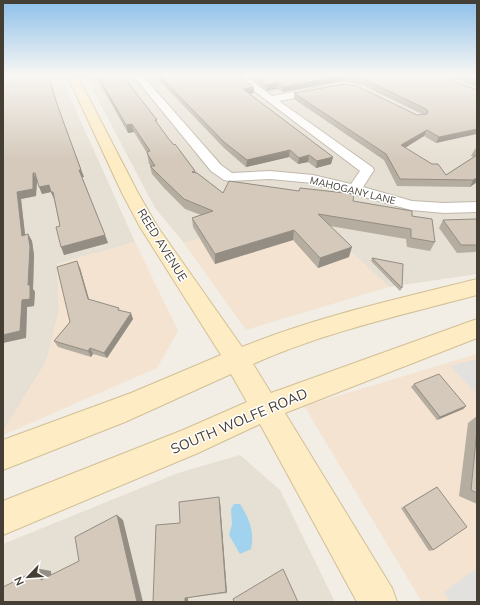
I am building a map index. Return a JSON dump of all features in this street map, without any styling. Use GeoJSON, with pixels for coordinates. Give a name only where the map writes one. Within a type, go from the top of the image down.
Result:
{"type":"FeatureCollection","features":[{"type":"Feature","properties":{"kind":"main road","name":"REED AVENUE"},"geometry":{"type":"LineString","coordinates":[[86,103],[130,193],[150,227],[236,359],[378,602]]}},
{"type":"Feature","properties":{"kind":"main road"},"geometry":{"type":"LineString","coordinates":[[3,455],[98,420],[181,385],[236,359],[302,335],[379,312],[477,287]]}},
{"type":"Feature","properties":{"kind":"main road","name":"SOUTH WOLFE ROAD"},"geometry":{"type":"LineString","coordinates":[[3,518],[188,443],[265,408],[477,328]]}},
{"type":"Feature","properties":{"kind":"street","name":"MAHOGANY LANE"},"geometry":{"type":"LineString","coordinates":[[161,103],[216,168],[229,177],[270,175],[313,179],[411,205],[444,208],[477,207]]}},
{"type":"Feature","properties":{"kind":"street"},"geometry":{"type":"LineString","coordinates":[[277,103],[367,170],[355,189]]}},
{"type":"Feature","properties":{"kind":"shaded area"},"geometry":{"type":"Polygon","coordinates":[[[3,103],[73,103],[135,242],[57,264],[59,310],[46,362],[3,431],[3,103]]]}},
{"type":"Feature","properties":{"kind":"shaded area"},"geometry":{"type":"Polygon","coordinates":[[[100,103],[477,103],[477,274],[389,287],[319,222],[276,216],[184,243],[155,208],[100,103]]]}},
{"type":"Feature","properties":{"kind":"shaded area"},"geometry":{"type":"Polygon","coordinates":[[[276,216],[319,222],[389,287],[246,330],[184,243],[276,216]]]}},
{"type":"Feature","properties":{"kind":"shaded area"},"geometry":{"type":"Polygon","coordinates":[[[135,242],[178,331],[157,368],[3,435],[3,431],[46,361],[59,310],[57,264],[135,242]]]}},
{"type":"Feature","properties":{"kind":"shaded area"},"geometry":{"type":"Polygon","coordinates":[[[477,354],[477,602],[422,602],[304,406],[477,354]]]}},
{"type":"Feature","properties":{"kind":"shaded area"},"geometry":{"type":"Polygon","coordinates":[[[477,359],[477,394],[450,366],[477,359]]]}},
{"type":"Feature","properties":{"kind":"shaded area"},"geometry":{"type":"Polygon","coordinates":[[[240,455],[280,490],[335,602],[3,602],[3,544],[178,473],[240,455]]]}},
{"type":"Feature","properties":{"kind":"shaded area"},"geometry":{"type":"Polygon","coordinates":[[[477,568],[477,602],[450,602],[444,592],[477,568]]]}},
{"type":"Feature","properties":{"kind":"water"},"geometry":{"type":"Polygon","coordinates":[[[234,504],[240,504],[252,531],[251,549],[240,554],[229,535],[232,524],[231,509],[234,504]]]}},
{"type":"Feature","properties":{"kind":"building"},"geometry":{"type":"Polygon","coordinates":[[[3,103],[57,103],[81,170],[79,170],[105,235],[61,247],[56,227],[60,226],[53,192],[51,192],[49,185],[39,187],[35,173],[33,173],[33,189],[17,192],[22,236],[28,234],[30,247],[28,285],[30,285],[30,299],[22,300],[20,331],[3,335],[3,103]]]}},
{"type":"Feature","properties":{"kind":"building"},"geometry":{"type":"Polygon","coordinates":[[[113,103],[144,103],[168,138],[174,145],[175,144],[195,171],[192,172],[197,173],[223,193],[229,181],[299,191],[300,188],[354,194],[353,201],[412,211],[412,216],[432,219],[435,242],[411,238],[411,229],[318,214],[352,247],[320,258],[294,230],[215,254],[192,218],[213,211],[184,199],[150,166],[155,166],[147,152],[150,151],[132,124],[126,125],[113,103]]]}},
{"type":"Feature","properties":{"kind":"building"},"geometry":{"type":"Polygon","coordinates":[[[186,103],[262,103],[333,157],[317,161],[309,155],[299,158],[290,150],[247,160],[224,142],[186,103]]]}},
{"type":"Feature","properties":{"kind":"building"},"geometry":{"type":"Polygon","coordinates":[[[309,103],[393,103],[417,115],[427,114],[428,111],[414,103],[477,103],[477,129],[439,137],[427,130],[401,145],[432,164],[438,164],[446,175],[477,155],[477,178],[473,180],[400,179],[386,154],[309,103]]]}},
{"type":"Feature","properties":{"kind":"building"},"geometry":{"type":"Polygon","coordinates":[[[476,219],[477,245],[461,245],[443,220],[476,219]]]}},
{"type":"Feature","properties":{"kind":"building"},"geometry":{"type":"Polygon","coordinates":[[[372,258],[403,264],[402,288],[372,258]]]}},
{"type":"Feature","properties":{"kind":"building"},"geometry":{"type":"Polygon","coordinates":[[[77,261],[88,299],[131,313],[104,353],[90,348],[88,351],[54,341],[70,322],[57,267],[77,261]]]}},
{"type":"Feature","properties":{"kind":"building"},"geometry":{"type":"Polygon","coordinates":[[[439,374],[466,406],[440,417],[414,384],[439,374]]]}},
{"type":"Feature","properties":{"kind":"building"},"geometry":{"type":"Polygon","coordinates":[[[477,429],[477,493],[471,490],[477,429]]]}},
{"type":"Feature","properties":{"kind":"building"},"geometry":{"type":"Polygon","coordinates":[[[437,487],[467,527],[433,550],[404,507],[437,487]]]}},
{"type":"Feature","properties":{"kind":"building"},"geometry":{"type":"Polygon","coordinates":[[[219,497],[226,592],[185,598],[185,602],[153,602],[156,525],[180,523],[179,502],[219,497]]]}},
{"type":"Feature","properties":{"kind":"building"},"geometry":{"type":"Polygon","coordinates":[[[117,515],[137,602],[3,602],[3,587],[40,569],[41,580],[79,561],[75,537],[117,515]]]}},
{"type":"Feature","properties":{"kind":"building"},"geometry":{"type":"Polygon","coordinates":[[[283,569],[298,602],[234,602],[233,599],[283,569]]]}}]}
